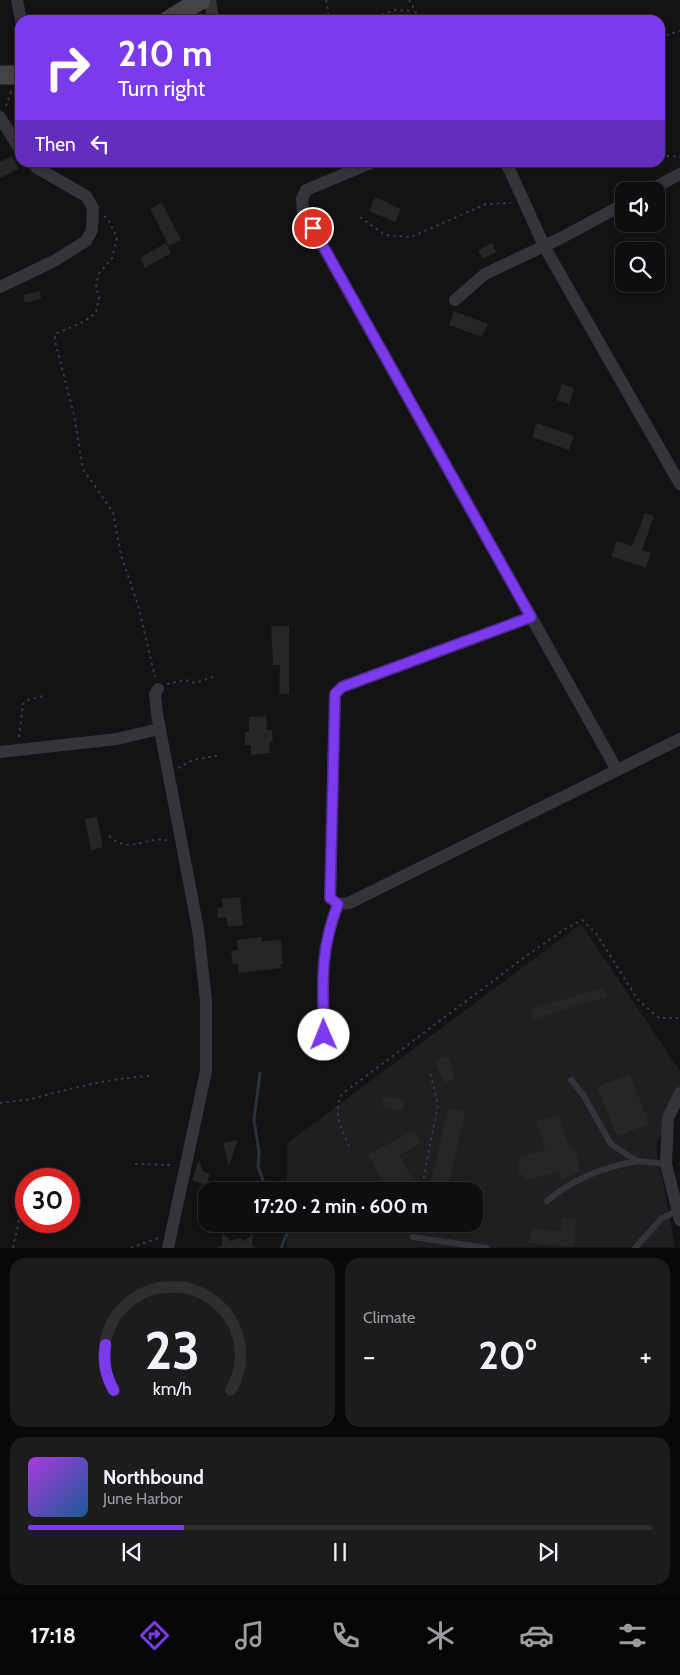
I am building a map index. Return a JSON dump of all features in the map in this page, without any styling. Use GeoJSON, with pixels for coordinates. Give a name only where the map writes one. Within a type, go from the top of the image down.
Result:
{"type":"FeatureCollection","features":[{"type":"Feature","properties":{"kind":"street"},"geometry":{"type":"LineString","coordinates":[[17,0],[20,15]]}},
{"type":"Feature","properties":{"kind":"street"},"geometry":{"type":"LineString","coordinates":[[210,0],[212,15]]}},
{"type":"Feature","properties":{"kind":"street"},"geometry":{"type":"LineString","coordinates":[[175,15],[192,2]]}},
{"type":"Feature","properties":{"kind":"street"},"geometry":{"type":"LineString","coordinates":[[1,118],[15,142]]}},
{"type":"Feature","properties":{"kind":"street"},"geometry":{"type":"LineString","coordinates":[[0,287],[54,261],[86,241],[92,230],[93,208],[86,196],[36,167]]}},
{"type":"Feature","properties":{"kind":"street"},"geometry":{"type":"LineString","coordinates":[[361,167],[306,190],[302,200],[303,211],[617,770]]}},
{"type":"Feature","properties":{"kind":"street"},"geometry":{"type":"LineString","coordinates":[[508,167],[544,246],[680,484]]}},
{"type":"Feature","properties":{"kind":"street"},"geometry":{"type":"LineString","coordinates":[[665,182],[680,174]]}},
{"type":"Feature","properties":{"kind":"street"},"geometry":{"type":"LineString","coordinates":[[455,300],[486,274],[615,209]]}},
{"type":"Feature","properties":{"kind":"street"},"geometry":{"type":"LineString","coordinates":[[531,617],[342,687],[335,694],[330,898],[338,904],[349,903],[680,739]]}},
{"type":"Feature","properties":{"kind":"street"},"geometry":{"type":"LineString","coordinates":[[158,689],[155,694],[159,729],[166,774],[198,928],[206,1000],[206,1071],[168,1248]]}},
{"type":"Feature","properties":{"kind":"street"},"geometry":{"type":"LineString","coordinates":[[0,752],[117,739],[159,729]]}},
{"type":"Feature","properties":{"kind":"street"},"geometry":{"type":"LineString","coordinates":[[324,1035],[323,966],[328,932],[338,904]]}},
{"type":"Feature","properties":{"kind":"street"},"geometry":{"type":"LineString","coordinates":[[679,1216],[666,1164],[668,1118],[680,1093]]}},
{"type":"Feature","properties":{"kind":"lane"},"geometry":{"type":"LineString","coordinates":[[571,1080],[584,1096],[611,1144],[637,1161]]}},
{"type":"Feature","properties":{"kind":"lane"},"geometry":{"type":"LineString","coordinates":[[547,1201],[562,1188],[608,1167],[637,1161],[666,1164]]}},
{"type":"Feature","properties":{"kind":"lane"},"geometry":{"type":"LineString","coordinates":[[634,1248],[662,1218],[679,1216]]}},
{"type":"Feature","properties":{"kind":"lane"},"geometry":{"type":"LineString","coordinates":[[413,1238],[487,1248]]}},
{"type":"Feature","properties":{"kind":"path"},"geometry":{"type":"LineString","coordinates":[[326,0],[329,15]]}},
{"type":"Feature","properties":{"kind":"path"},"geometry":{"type":"LineString","coordinates":[[409,0],[417,15]]}},
{"type":"Feature","properties":{"kind":"path"},"geometry":{"type":"LineString","coordinates":[[380,15],[396,10],[414,11]]}},
{"type":"Feature","properties":{"kind":"path"},"geometry":{"type":"LineString","coordinates":[[665,36],[680,31]]}},
{"type":"Feature","properties":{"kind":"path"},"geometry":{"type":"LineString","coordinates":[[1,118],[12,75]]}},
{"type":"Feature","properties":{"kind":"path"},"geometry":{"type":"LineString","coordinates":[[665,156],[680,157]]}},
{"type":"Feature","properties":{"kind":"path"},"geometry":{"type":"LineString","coordinates":[[360,217],[384,235],[411,237],[486,204],[524,202]]}},
{"type":"Feature","properties":{"kind":"path"},"geometry":{"type":"LineString","coordinates":[[113,227],[117,238],[112,258],[98,276],[96,287],[99,298],[96,313],[83,322],[55,334],[55,341],[74,415],[83,469],[113,512],[122,554],[138,605],[158,689],[166,684],[185,680],[195,683],[213,677]]}},
{"type":"Feature","properties":{"kind":"path"},"geometry":{"type":"LineString","coordinates":[[14,749],[20,739],[23,704],[30,699],[43,696]]}},
{"type":"Feature","properties":{"kind":"path"},"geometry":{"type":"LineString","coordinates":[[166,774],[193,760],[221,755]]}},
{"type":"Feature","properties":{"kind":"path"},"geometry":{"type":"LineString","coordinates":[[109,836],[117,844],[129,846],[166,840],[181,845]]}},
{"type":"Feature","properties":{"kind":"path"},"geometry":{"type":"LineString","coordinates":[[349,1146],[339,1123],[337,1103],[342,1094],[529,954],[565,929],[582,920],[596,933],[638,1000],[660,1018],[680,1018]]}},
{"type":"Feature","properties":{"kind":"path"},"geometry":{"type":"LineString","coordinates":[[423,1182],[438,1105],[430,1071]]}},
{"type":"Feature","properties":{"kind":"path"},"geometry":{"type":"LineString","coordinates":[[0,1103],[30,1099],[66,1088],[117,1078],[149,1076]]}},
{"type":"Feature","properties":{"kind":"path"},"geometry":{"type":"LineString","coordinates":[[135,1164],[187,1165]]}},
{"type":"Feature","properties":{"kind":"path"},"geometry":{"type":"LineString","coordinates":[[13,1248],[16,1233]]}},
{"type":"Feature","properties":{"kind":"path"},"geometry":{"type":"LineString","coordinates":[[132,1248],[171,1234]]}},
{"type":"Feature","properties":{"kind":"shaded area"},"geometry":{"type":"Polygon","coordinates":[[[581,924],[680,1071],[680,1088],[656,1146],[675,1247],[287,1248],[287,1232],[483,1232],[483,1182],[287,1182],[287,1143],[581,924]]]}},
{"type":"Feature","properties":{"kind":"building"},"geometry":{"type":"Polygon","coordinates":[[[12,156],[15,167],[19,169],[0,178],[0,162],[12,156]]]}},
{"type":"Feature","properties":{"kind":"building"},"geometry":{"type":"Polygon","coordinates":[[[375,197],[401,209],[395,222],[369,211],[375,197]]]}},
{"type":"Feature","properties":{"kind":"building"},"geometry":{"type":"Polygon","coordinates":[[[162,203],[181,240],[169,246],[150,209],[162,203]]]}},
{"type":"Feature","properties":{"kind":"building"},"geometry":{"type":"Polygon","coordinates":[[[166,243],[171,253],[145,268],[140,258],[166,243]]]}},
{"type":"Feature","properties":{"kind":"building"},"geometry":{"type":"Polygon","coordinates":[[[492,243],[496,252],[483,259],[478,250],[492,243]]]}},
{"type":"Feature","properties":{"kind":"building"},"geometry":{"type":"Polygon","coordinates":[[[40,291],[41,299],[25,303],[23,295],[40,291]]]}},
{"type":"Feature","properties":{"kind":"building"},"geometry":{"type":"Polygon","coordinates":[[[454,311],[488,324],[482,337],[449,325],[454,311]]]}},
{"type":"Feature","properties":{"kind":"building"},"geometry":{"type":"Polygon","coordinates":[[[562,384],[574,388],[569,404],[556,400],[562,384]]]}},
{"type":"Feature","properties":{"kind":"building"},"geometry":{"type":"Polygon","coordinates":[[[537,423],[574,436],[569,450],[532,437],[537,423]]]}},
{"type":"Feature","properties":{"kind":"building"},"geometry":{"type":"Polygon","coordinates":[[[645,513],[654,516],[642,550],[651,553],[646,568],[611,556],[617,541],[632,546],[645,513]]]}},
{"type":"Feature","properties":{"kind":"building"},"geometry":{"type":"Polygon","coordinates":[[[271,626],[289,626],[289,694],[279,694],[280,665],[273,665],[271,626]]]}},
{"type":"Feature","properties":{"kind":"building"},"geometry":{"type":"Polygon","coordinates":[[[266,716],[267,730],[272,730],[273,742],[269,742],[270,753],[251,755],[251,745],[245,745],[245,732],[249,732],[249,717],[266,716]]]}},
{"type":"Feature","properties":{"kind":"building"},"geometry":{"type":"Polygon","coordinates":[[[97,817],[103,847],[91,850],[85,819],[97,817]]]}},
{"type":"Feature","properties":{"kind":"building"},"geometry":{"type":"Polygon","coordinates":[[[240,897],[243,925],[228,927],[226,917],[218,918],[217,908],[223,907],[222,899],[240,897]]]}},
{"type":"Feature","properties":{"kind":"building"},"geometry":{"type":"Polygon","coordinates":[[[262,937],[262,941],[281,940],[283,964],[280,964],[281,968],[239,973],[238,964],[233,965],[231,951],[238,950],[237,940],[262,937]]]}},
{"type":"Feature","properties":{"kind":"building"},"geometry":{"type":"Polygon","coordinates":[[[604,987],[607,997],[533,1019],[530,1010],[604,987]]]}},
{"type":"Feature","properties":{"kind":"building"},"geometry":{"type":"Polygon","coordinates":[[[443,1057],[445,1059],[448,1057],[455,1077],[445,1083],[434,1062],[443,1057]]]}},
{"type":"Feature","properties":{"kind":"building"},"geometry":{"type":"Polygon","coordinates":[[[630,1074],[649,1124],[617,1136],[597,1087],[630,1074]]]}},
{"type":"Feature","properties":{"kind":"building"},"geometry":{"type":"Polygon","coordinates":[[[384,1096],[405,1100],[402,1111],[382,1106],[384,1096]]]}},
{"type":"Feature","properties":{"kind":"building"},"geometry":{"type":"Polygon","coordinates":[[[448,1108],[465,1112],[449,1182],[431,1182],[448,1108]]]}},
{"type":"Feature","properties":{"kind":"building"},"geometry":{"type":"Polygon","coordinates":[[[559,1115],[568,1143],[577,1152],[580,1172],[561,1180],[559,1172],[554,1175],[553,1172],[529,1180],[518,1172],[520,1157],[545,1150],[537,1122],[559,1115]]]}},
{"type":"Feature","properties":{"kind":"building"},"geometry":{"type":"Polygon","coordinates":[[[414,1130],[421,1143],[399,1155],[414,1182],[376,1182],[382,1179],[368,1155],[414,1130]]]}},
{"type":"Feature","properties":{"kind":"building"},"geometry":{"type":"Polygon","coordinates":[[[238,1140],[229,1166],[223,1143],[238,1140]]]}},
{"type":"Feature","properties":{"kind":"building"},"geometry":{"type":"Polygon","coordinates":[[[199,1160],[203,1171],[210,1174],[207,1182],[192,1180],[199,1160]]]}},
{"type":"Feature","properties":{"kind":"building"},"geometry":{"type":"Polygon","coordinates":[[[562,1218],[576,1219],[573,1247],[529,1243],[531,1228],[561,1231],[562,1218]]]}},
{"type":"Feature","properties":{"kind":"building"},"geometry":{"type":"Polygon","coordinates":[[[420,1232],[437,1232],[436,1235],[420,1232]]]}},
{"type":"Feature","properties":{"kind":"building"},"geometry":{"type":"Polygon","coordinates":[[[222,1233],[231,1241],[239,1238],[244,1241],[253,1234],[252,1245],[256,1248],[217,1248],[222,1245],[222,1233]]]}},
{"type":"Feature","properties":{"kind":"waterway"},"geometry":{"type":"LineString","coordinates":[[260,1073],[254,1120],[259,1152],[258,1167],[264,1182]]}},
{"type":"Feature","properties":{"kind":"waterway"},"geometry":{"type":"LineString","coordinates":[[281,1248],[287,1232]]}},
{"type":"Feature","properties":{"kind":"route"},"geometry":{"type":"LineString","coordinates":[[313,228],[531,617],[342,687],[335,694],[330,898],[338,904],[328,932],[323,966],[324,1035]]}}]}
